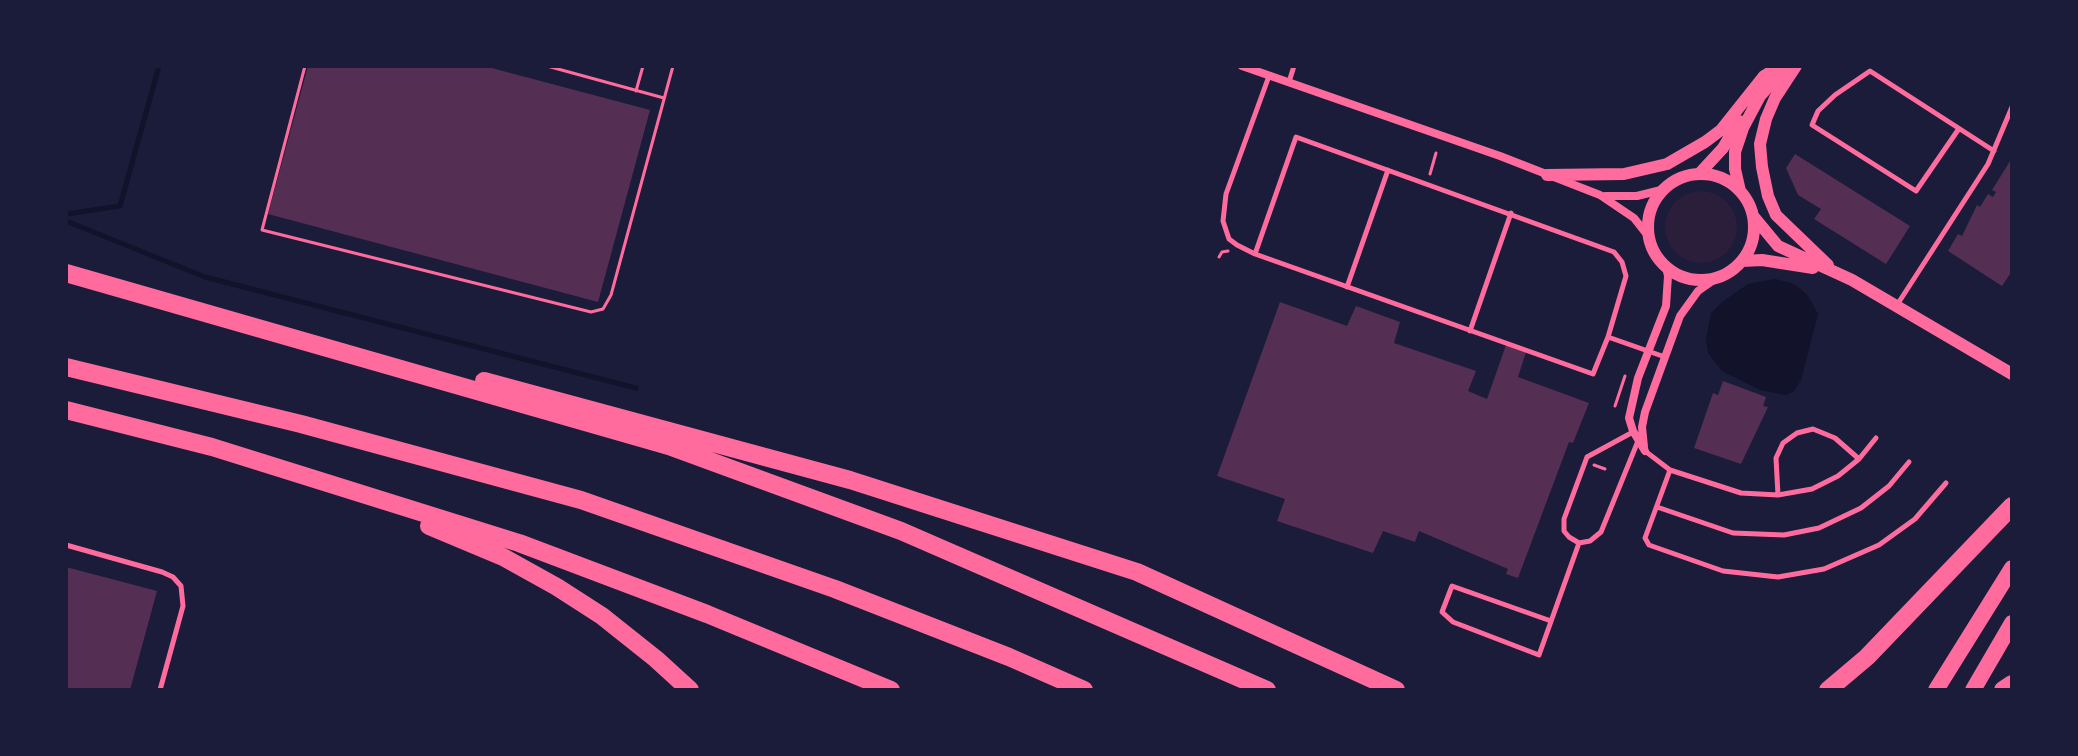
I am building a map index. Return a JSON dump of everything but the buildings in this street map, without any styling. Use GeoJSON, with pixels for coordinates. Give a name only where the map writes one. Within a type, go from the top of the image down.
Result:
{"type":"FeatureCollection","features":[{"type":"Feature","properties":{"kind":"highway"},"geometry":{"type":"LineString","coordinates":[[66,273],[669,446],[901,531],[1267,690]]}},
{"type":"Feature","properties":{"kind":"highway"},"geometry":{"type":"LineString","coordinates":[[225,319],[551,397],[850,480],[1137,572],[1396,690]]}},
{"type":"Feature","properties":{"kind":"highway"},"geometry":{"type":"LineString","coordinates":[[66,367],[315,427],[581,500],[835,589],[1084,690]]}},
{"type":"Feature","properties":{"kind":"highway"},"geometry":{"type":"LineString","coordinates":[[66,410],[212,447],[519,543],[707,614],[891,690]]}},
{"type":"Feature","properties":{"kind":"highway"},"geometry":{"type":"LineString","coordinates":[[323,483],[503,557],[557,587],[602,616],[690,690]]}},
{"type":"Feature","properties":{"kind":"highway"},"geometry":{"type":"LineString","coordinates":[[1828,690],[1867,657],[2012,506]]}},
{"type":"Feature","properties":{"kind":"highway"},"geometry":{"type":"LineString","coordinates":[[2003,690],[2012,684]]}},
{"type":"Feature","properties":{"kind":"main road"},"geometry":{"type":"LineString","coordinates":[[1936,690],[2012,568]]}},
{"type":"Feature","properties":{"kind":"main road"},"geometry":{"type":"LineString","coordinates":[[1973,690],[2012,623]]}},
{"type":"Feature","properties":{"kind":"street"},"geometry":{"type":"LineString","coordinates":[[1242,66],[1600,195],[1634,218],[1666,267],[1689,279],[1715,279]]}},
{"type":"Feature","properties":{"kind":"street"},"geometry":{"type":"LineString","coordinates":[[1547,175],[1624,174],[1667,164],[1721,130],[1764,76],[1784,66]]}},
{"type":"Feature","properties":{"kind":"street"},"geometry":{"type":"LineString","coordinates":[[1699,174],[1723,148],[1757,92],[1784,66]]}},
{"type":"Feature","properties":{"kind":"street"},"geometry":{"type":"LineString","coordinates":[[1740,191],[1735,152],[1743,128],[1760,96],[1784,66]]}},
{"type":"Feature","properties":{"kind":"street"},"geometry":{"type":"LineString","coordinates":[[1796,66],[1775,98],[1760,144],[1768,196],[1776,215],[1840,274]]}},
{"type":"Feature","properties":{"kind":"street"},"geometry":{"type":"LineString","coordinates":[[1600,195],[1637,196],[1665,189],[1679,179],[1699,174],[1722,178],[1740,191],[1748,201],[1753,216],[1754,235],[1742,261],[1698,291],[1686,306],[1645,412],[1642,427],[1645,451]]}},
{"type":"Feature","properties":{"kind":"street"},"geometry":{"type":"LineString","coordinates":[[1649,237],[1651,211],[1665,189]]}},
{"type":"Feature","properties":{"kind":"street"},"geometry":{"type":"LineString","coordinates":[[1753,216],[1778,246],[1840,274],[1897,305],[2012,374]]}},
{"type":"Feature","properties":{"kind":"street"},"geometry":{"type":"LineString","coordinates":[[1742,261],[1777,262],[1840,274]]}},
{"type":"Feature","properties":{"kind":"street"},"geometry":{"type":"LineString","coordinates":[[1645,451],[1635,436],[1629,418],[1632,400],[1666,306],[1666,267]]}},
{"type":"Feature","properties":{"kind":"lane"},"geometry":{"type":"LineString","coordinates":[[1255,254],[1296,137],[1614,252],[1622,262],[1626,276],[1608,337],[1593,374],[1255,254],[1229,239],[1223,209],[1235,162],[1275,66]]}},
{"type":"Feature","properties":{"kind":"lane"},"geometry":{"type":"LineString","coordinates":[[1289,83],[1294,66]]}},
{"type":"Feature","properties":{"kind":"lane"},"geometry":{"type":"LineString","coordinates":[[1958,130],[1916,191],[1812,125],[1818,111],[1835,95],[1870,71],[1994,151]]}},
{"type":"Feature","properties":{"kind":"lane"},"geometry":{"type":"LineString","coordinates":[[1897,305],[1988,164],[2012,107]]}},
{"type":"Feature","properties":{"kind":"lane"},"geometry":{"type":"LineString","coordinates":[[1347,287],[1388,170]]}},
{"type":"Feature","properties":{"kind":"lane"},"geometry":{"type":"LineString","coordinates":[[1470,331],[1511,213]]}},
{"type":"Feature","properties":{"kind":"lane"},"geometry":{"type":"LineString","coordinates":[[1608,337],[1665,357]]}},
{"type":"Feature","properties":{"kind":"lane"},"geometry":{"type":"LineString","coordinates":[[1778,495],[1776,458],[1783,443],[1797,433],[1813,429],[1835,438],[1859,459]]}},
{"type":"Feature","properties":{"kind":"lane"},"geometry":{"type":"LineString","coordinates":[[1635,436],[1601,532],[1590,541],[1579,543],[1564,531],[1564,519],[1585,461],[1595,451],[1635,436]]}},
{"type":"Feature","properties":{"kind":"lane"},"geometry":{"type":"LineString","coordinates":[[1645,451],[1670,470],[1741,493],[1778,495],[1812,489],[1838,476],[1859,459],[1876,438]]}},
{"type":"Feature","properties":{"kind":"lane"},"geometry":{"type":"LineString","coordinates":[[1657,507],[1733,533],[1784,535],[1819,528],[1861,508],[1889,486],[1909,462]]}},
{"type":"Feature","properties":{"kind":"lane"},"geometry":{"type":"LineString","coordinates":[[1670,470],[1645,538],[1649,545],[1723,571],[1778,577],[1824,569],[1879,545],[1915,519],[1946,483]]}},
{"type":"Feature","properties":{"kind":"lane"},"geometry":{"type":"LineString","coordinates":[[1551,621],[1452,586],[1442,612],[1453,622],[1539,655],[1579,543]]}},
{"type":"Feature","properties":{"kind":"lane"},"geometry":{"type":"LineString","coordinates":[[66,545],[162,572],[173,577],[181,586],[183,606],[160,690]]}},
{"type":"Feature","properties":{"kind":"path"},"geometry":{"type":"LineString","coordinates":[[305,66],[262,230],[591,312],[603,309],[611,295],[673,66]]}},
{"type":"Feature","properties":{"kind":"path"},"geometry":{"type":"LineString","coordinates":[[547,66],[664,98]]}},
{"type":"Feature","properties":{"kind":"path"},"geometry":{"type":"LineString","coordinates":[[636,91],[643,66]]}},
{"type":"Feature","properties":{"kind":"path"},"geometry":{"type":"LineString","coordinates":[[1430,174],[1436,153]]}},
{"type":"Feature","properties":{"kind":"path"},"geometry":{"type":"LineString","coordinates":[[1219,257],[1225,251],[1233,254]]}},
{"type":"Feature","properties":{"kind":"path"},"geometry":{"type":"LineString","coordinates":[[1615,406],[1626,373]]}},
{"type":"Feature","properties":{"kind":"path"},"geometry":{"type":"LineString","coordinates":[[1590,463],[1605,469]]}},
{"type":"Feature","properties":{"kind":"shaded area"},"geometry":{"type":"Polygon","coordinates":[[[1701,191],[1721,197],[1731,207],[1737,227],[1731,247],[1721,257],[1701,263],[1681,257],[1671,247],[1665,227],[1671,207],[1681,197],[1701,191]]]}},
{"type":"Feature","properties":{"kind":"shaded area"},"geometry":{"type":"Polygon","coordinates":[[[1775,279],[1801,289],[1818,314],[1801,380],[1794,391],[1786,395],[1760,390],[1722,371],[1708,353],[1706,339],[1711,313],[1722,302],[1748,284],[1775,279]]]}},
{"type":"Feature","properties":{"kind":"waterway"},"geometry":{"type":"LineString","coordinates":[[66,214],[120,206],[159,66]]}},
{"type":"Feature","properties":{"kind":"waterway"},"geometry":{"type":"LineString","coordinates":[[66,221],[205,277],[636,388]]}}]}
